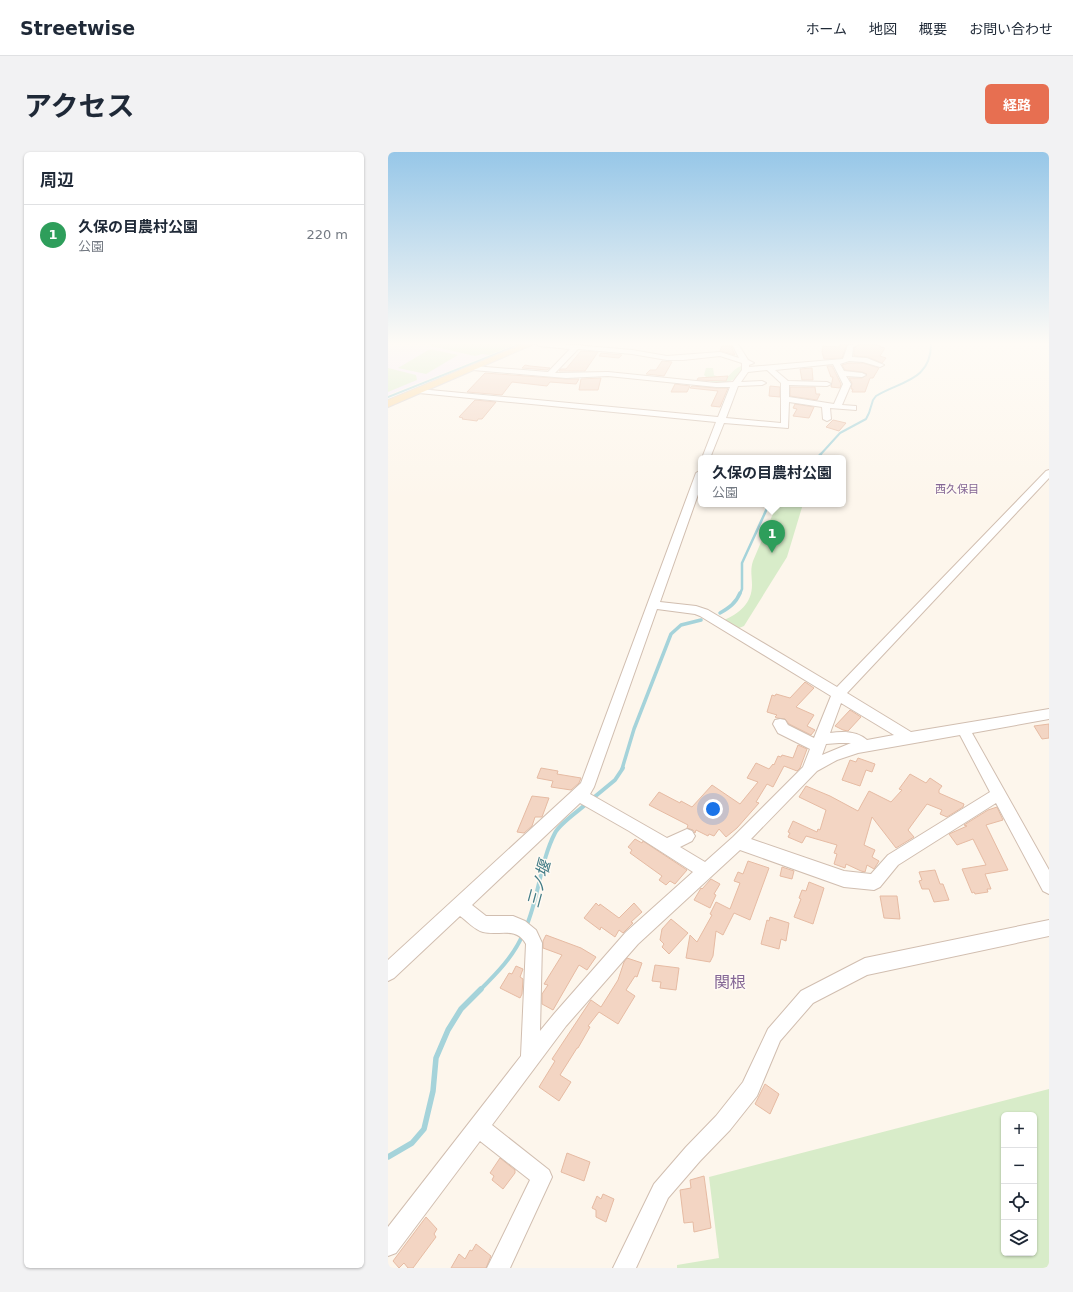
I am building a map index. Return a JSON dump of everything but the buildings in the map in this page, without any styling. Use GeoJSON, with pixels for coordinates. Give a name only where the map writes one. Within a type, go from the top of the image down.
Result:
{"type":"FeatureCollection","features":[{"type":"Feature","properties":{"kind":"main road"},"geometry":{"type":"LineString","coordinates":[[388,404],[407,396]]}},
{"type":"Feature","properties":{"kind":"street"},"geometry":{"type":"LineString","coordinates":[[466,396],[785,426],[785,399],[826,406],[853,408]]}},
{"type":"Feature","properties":{"kind":"street"},"geometry":{"type":"LineString","coordinates":[[707,455],[730,396]]}},
{"type":"Feature","properties":{"kind":"street"},"geometry":{"type":"LineString","coordinates":[[837,407],[842,396]]}},
{"type":"Feature","properties":{"kind":"street"},"geometry":{"type":"LineString","coordinates":[[826,406],[827,420]]}},
{"type":"Feature","properties":{"kind":"street"},"geometry":{"type":"LineString","coordinates":[[809,770],[832,756],[829,744],[838,694],[1049,473]]}},
{"type":"Feature","properties":{"kind":"street"},"geometry":{"type":"LineString","coordinates":[[388,972],[459,905],[586,799],[587,787],[698,481]]}},
{"type":"Feature","properties":{"kind":"street"},"geometry":{"type":"LineString","coordinates":[[654,605],[696,610],[704,613],[910,738]]}},
{"type":"Feature","properties":{"kind":"street"},"geometry":{"type":"LineString","coordinates":[[780,724],[783,730],[829,744],[865,746],[1049,714]]}},
{"type":"Feature","properties":{"kind":"street"},"geometry":{"type":"LineString","coordinates":[[964,730],[1049,886]]}},
{"type":"Feature","properties":{"kind":"street"},"geometry":{"type":"LineString","coordinates":[[388,1245],[479,1128],[560,1020],[632,938],[738,842],[809,770],[829,744]]}},
{"type":"Feature","properties":{"kind":"street"},"geometry":{"type":"LineString","coordinates":[[738,842],[844,879],[874,882],[893,860],[999,794]]}},
{"type":"Feature","properties":{"kind":"street"},"geometry":{"type":"LineString","coordinates":[[586,799],[667,846],[705,871]]}},
{"type":"Feature","properties":{"kind":"street"},"geometry":{"type":"LineString","coordinates":[[667,846],[687,836]]}},
{"type":"Feature","properties":{"kind":"street"},"geometry":{"type":"LineString","coordinates":[[459,905],[484,924],[499,923],[525,930],[534,943],[530,1060]]}},
{"type":"Feature","properties":{"kind":"street"},"geometry":{"type":"LineString","coordinates":[[624,1268],[661,1191],[693,1154],[724,1123],[750,1089],[774,1035],[807,997],[865,966],[1049,928]]}},
{"type":"Feature","properties":{"kind":"street"},"geometry":{"type":"LineString","coordinates":[[479,1128],[542,1177],[498,1268]]}},
{"type":"Feature","properties":{"kind":"green space"},"geometry":{"type":"Polygon","coordinates":[[[776,507],[802,507],[787,557],[744,626],[739,628],[724,620],[735,615],[744,607],[750,597],[752,585],[751,570],[753,561],[776,507]]]}},
{"type":"Feature","properties":{"kind":"green space"},"geometry":{"type":"Polygon","coordinates":[[[1049,1089],[1049,1268],[677,1268],[677,1265],[719,1258],[709,1177],[1049,1089]]]}},
{"type":"Feature","properties":{"kind":"waterway","name":"三ノ堰"},"geometry":{"type":"LineString","coordinates":[[820,455],[840,433],[866,419],[876,396]]}},
{"type":"Feature","properties":{"kind":"waterway","name":"三ノ堰"},"geometry":{"type":"LineString","coordinates":[[740,594],[742,589],[742,563],[768,507]]}},
{"type":"Feature","properties":{"kind":"waterway","name":"三ノ堰"},"geometry":{"type":"LineString","coordinates":[[720,613],[732,605],[740,593]]}},
{"type":"Feature","properties":{"kind":"waterway","name":"三ノ堰"},"geometry":{"type":"LineString","coordinates":[[622,769],[634,729],[671,634],[681,625],[701,620]]}},
{"type":"Feature","properties":{"kind":"waterway","name":"三ノ堰"},"geometry":{"type":"LineString","coordinates":[[592,799],[615,780],[623,768]]}},
{"type":"Feature","properties":{"kind":"waterway","name":"三ノ堰"},"geometry":{"type":"LineString","coordinates":[[526,927],[534,904],[546,856],[555,833],[565,821],[587,803]]}},
{"type":"Feature","properties":{"kind":"waterway","name":"三ノ堰"},"geometry":{"type":"LineString","coordinates":[[480,990],[510,957],[523,934]]}},
{"type":"Feature","properties":{"kind":"waterway","name":"三ノ堰"},"geometry":{"type":"LineString","coordinates":[[388,1157],[412,1143],[424,1129],[433,1091],[436,1058],[448,1030],[461,1009],[480,990]]}},
{"type":"Feature","properties":{"kind":"place","name":"久保の目農村公園"},"geometry":{"type":"Point","coordinates":[772,553]}},
{"type":"Feature","properties":{"kind":"district","name":"西久保目"},"geometry":{"type":"Point","coordinates":[957,489]}},
{"type":"Feature","properties":{"kind":"district","name":"関根"},"geometry":{"type":"Point","coordinates":[730,982]}}]}
